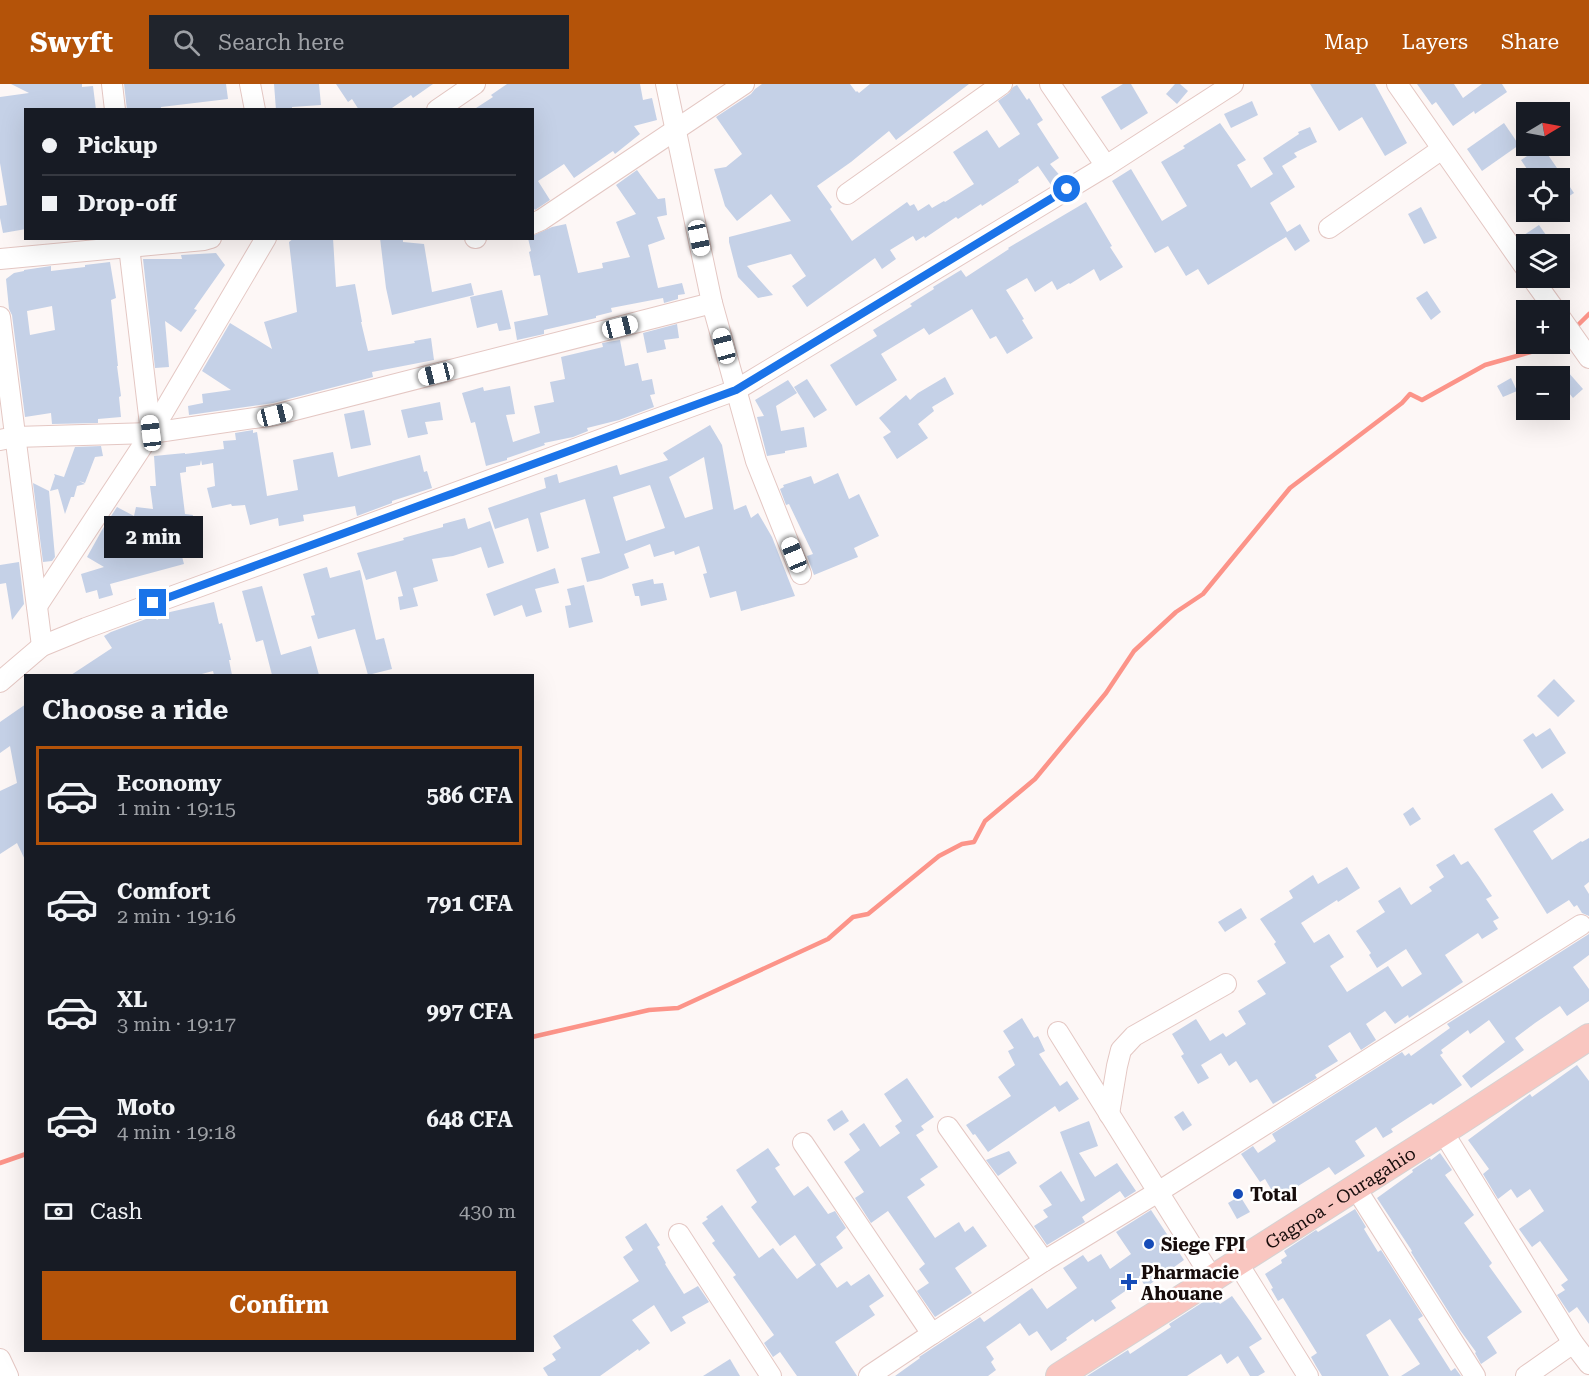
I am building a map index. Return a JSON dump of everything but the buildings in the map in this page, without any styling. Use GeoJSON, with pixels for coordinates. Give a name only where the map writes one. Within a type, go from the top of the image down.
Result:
{"type":"FeatureCollection","features":[{"type":"Feature","properties":{"kind":"main road","name":"Gagnoa - Ouragahio"},"geometry":{"type":"LineString","coordinates":[[1059,1376],[1589,1037]]}},
{"type":"Feature","properties":{"kind":"street"},"geometry":{"type":"LineString","coordinates":[[112,84],[115,108]]}},
{"type":"Feature","properties":{"kind":"street"},"geometry":{"type":"LineString","coordinates":[[250,84],[255,108]]}},
{"type":"Feature","properties":{"kind":"street"},"geometry":{"type":"LineString","coordinates":[[440,108],[475,84]]}},
{"type":"Feature","properties":{"kind":"street"},"geometry":{"type":"LineString","coordinates":[[666,84],[712,303],[756,461],[801,574]]}},
{"type":"Feature","properties":{"kind":"street"},"geometry":{"type":"LineString","coordinates":[[534,223],[744,84]]}},
{"type":"Feature","properties":{"kind":"street"},"geometry":{"type":"LineString","coordinates":[[847,194],[1002,84]]}},
{"type":"Feature","properties":{"kind":"street"},"geometry":{"type":"LineString","coordinates":[[1050,84],[1106,166]]}},
{"type":"Feature","properties":{"kind":"street"},"geometry":{"type":"LineString","coordinates":[[0,682],[42,646],[86,628],[736,390],[1106,166],[1233,84]]}},
{"type":"Feature","properties":{"kind":"street"},"geometry":{"type":"LineString","coordinates":[[1397,84],[1516,254]]}},
{"type":"Feature","properties":{"kind":"street"},"geometry":{"type":"LineString","coordinates":[[1329,228],[1442,149]]}},
{"type":"Feature","properties":{"kind":"street"},"geometry":{"type":"LineString","coordinates":[[0,259],[129,243],[204,240]]}},
{"type":"Feature","properties":{"kind":"street"},"geometry":{"type":"LineString","coordinates":[[37,606],[151,433],[265,240]]}},
{"type":"Feature","properties":{"kind":"street"},"geometry":{"type":"LineString","coordinates":[[129,243],[151,433]]}},
{"type":"Feature","properties":{"kind":"street"},"geometry":{"type":"LineString","coordinates":[[8,439],[151,433],[275,415],[712,303]]}},
{"type":"Feature","properties":{"kind":"street"},"geometry":{"type":"LineString","coordinates":[[0,317],[8,439],[42,646]]}},
{"type":"Feature","properties":{"kind":"street"},"geometry":{"type":"LineString","coordinates":[[1570,331],[1589,358]]}},
{"type":"Feature","properties":{"kind":"street"},"geometry":{"type":"LineString","coordinates":[[869,1376],[1044,1261],[1158,1192],[1581,925]]}},
{"type":"Feature","properties":{"kind":"street"},"geometry":{"type":"LineString","coordinates":[[1109,1114],[1121,1050],[1134,1036],[1226,984]]}},
{"type":"Feature","properties":{"kind":"street"},"geometry":{"type":"LineString","coordinates":[[1058,1032],[1212,1278]]}},
{"type":"Feature","properties":{"kind":"street"},"geometry":{"type":"LineString","coordinates":[[948,1127],[1044,1261]]}},
{"type":"Feature","properties":{"kind":"street"},"geometry":{"type":"LineString","coordinates":[[1443,1132],[1573,1343],[1589,1364]]}},
{"type":"Feature","properties":{"kind":"street"},"geometry":{"type":"LineString","coordinates":[[803,1143],[932,1334]]}},
{"type":"Feature","properties":{"kind":"street"},"geometry":{"type":"LineString","coordinates":[[1355,1187],[1475,1376]]}},
{"type":"Feature","properties":{"kind":"street"},"geometry":{"type":"LineString","coordinates":[[679,1234],[771,1376]]}},
{"type":"Feature","properties":{"kind":"street"},"geometry":{"type":"LineString","coordinates":[[1238,1262],[1308,1376]]}},
{"type":"Feature","properties":{"kind":"street"},"geometry":{"type":"LineString","coordinates":[[1526,1376],[1573,1343]]}},
{"type":"Feature","properties":{"kind":"street"},"geometry":{"type":"LineString","coordinates":[[0,1359],[8,1376]]}},
{"type":"Feature","properties":{"kind":"waterway"},"geometry":{"type":"LineString","coordinates":[[1579,324],[1589,314]]}},
{"type":"Feature","properties":{"kind":"waterway"},"geometry":{"type":"LineString","coordinates":[[534,1037],[649,1010],[678,1008],[828,939],[853,917],[868,914],[939,856],[962,844],[974,842],[985,821],[1035,779],[1106,693],[1134,651],[1176,612],[1203,594],[1290,488],[1402,403],[1410,394],[1422,400],[1485,365],[1524,354]]}},
{"type":"Feature","properties":{"kind":"waterway"},"geometry":{"type":"LineString","coordinates":[[0,1163],[24,1155]]}},
{"type":"Feature","properties":{"kind":"place","name":"Total"},"geometry":{"type":"Point","coordinates":[1238,1194]}},
{"type":"Feature","properties":{"kind":"place","name":"Siege FPI"},"geometry":{"type":"Point","coordinates":[1149,1244]}},
{"type":"Feature","properties":{"kind":"place","name":"Pharmacie Ahouane"},"geometry":{"type":"Point","coordinates":[1129,1282]}},
{"type":"Feature","properties":{"kind":"route"},"geometry":{"type":"LineString","coordinates":[[153,603],[736,390],[1067,189]]}}]}
